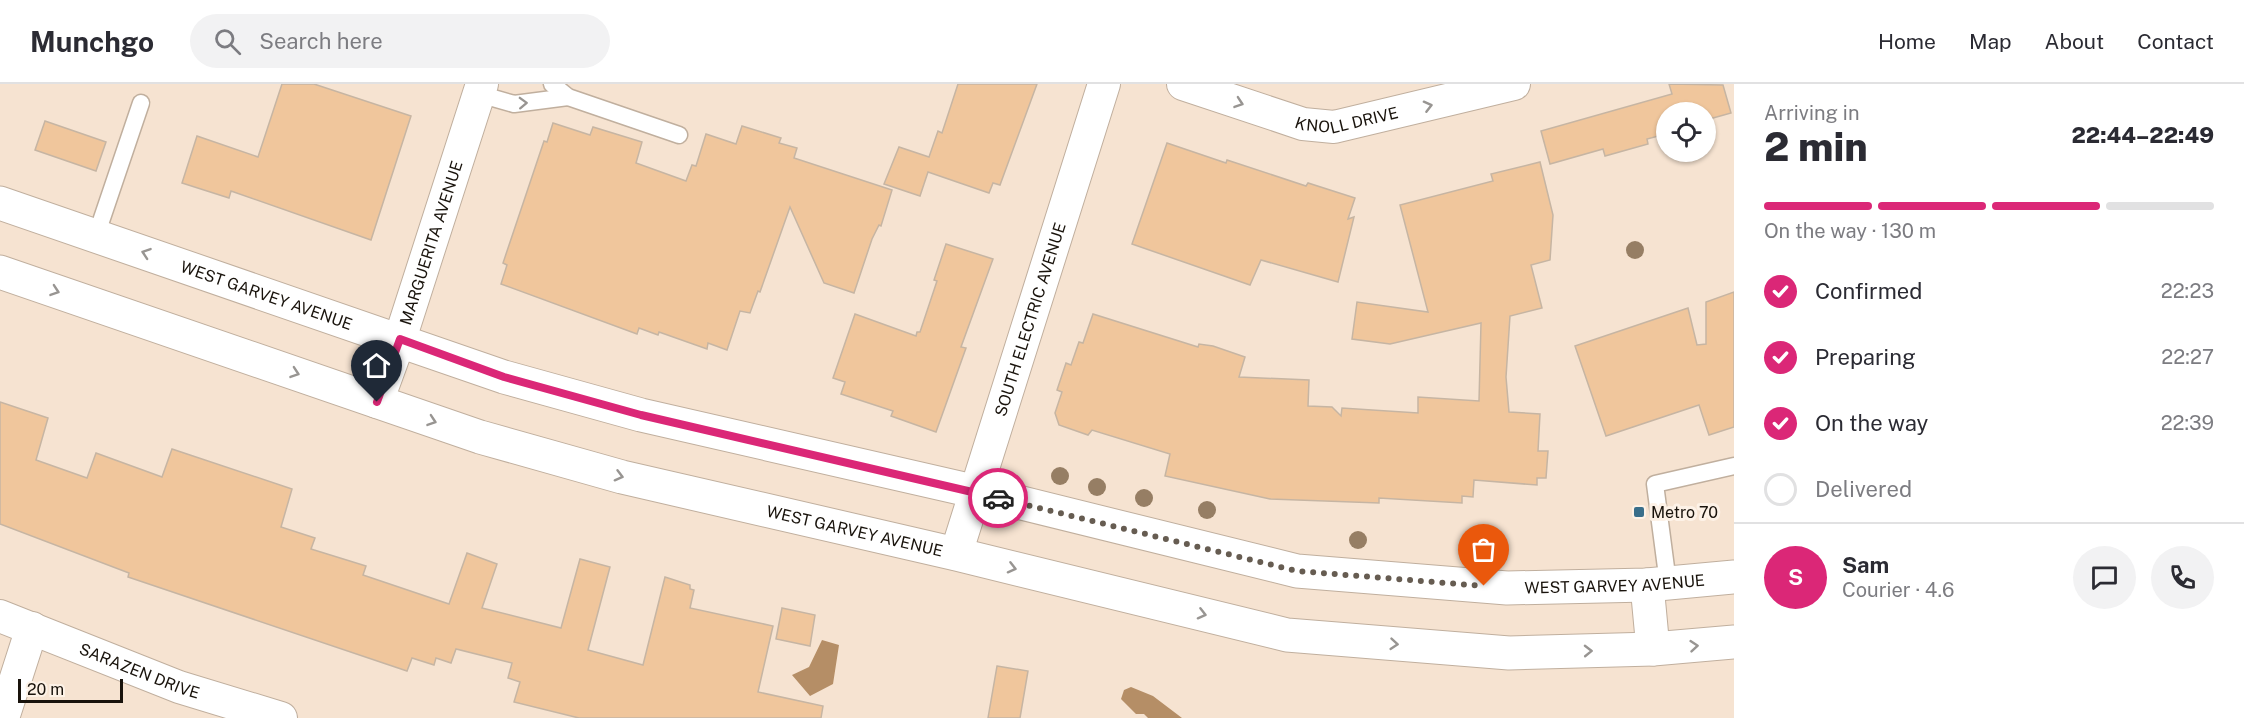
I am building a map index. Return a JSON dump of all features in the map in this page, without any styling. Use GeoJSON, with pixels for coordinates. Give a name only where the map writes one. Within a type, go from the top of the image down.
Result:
{"type":"FeatureCollection","features":[{"type":"Feature","properties":{"kind":"main road","name":"WEST GARVEY AVENUE"},"geometry":{"type":"LineString","coordinates":[[0,203],[400,339],[504,377],[641,415],[973,491],[1297,571],[1507,588],[1657,584],[1734,578]]}},
{"type":"Feature","properties":{"kind":"main road","name":"WEST GARVEY AVENUE"},"geometry":{"type":"LineString","coordinates":[[0,272],[480,437],[622,477],[956,554],[1287,635],[1509,653],[1653,649],[1734,642]]}},
{"type":"Feature","properties":{"kind":"main road"},"geometry":{"type":"LineString","coordinates":[[1653,649],[1657,584]]}},
{"type":"Feature","properties":{"kind":"street","name":"SOUTH ELECTRIC AVENUE"},"geometry":{"type":"LineString","coordinates":[[956,554],[973,491],[1104,84]]}},
{"type":"Feature","properties":{"kind":"street","name":"KNOLL DRIVE"},"geometry":{"type":"LineString","coordinates":[[1183,84],[1303,124],[1334,128],[1514,84]]}},
{"type":"Feature","properties":{"kind":"street","name":"MARGUERITA AVENUE"},"geometry":{"type":"LineString","coordinates":[[377,402],[400,339],[480,89]]}},
{"type":"Feature","properties":{"kind":"street","name":"SARAZEN DRIVE"},"geometry":{"type":"LineString","coordinates":[[0,616],[179,687],[281,718]]}},
{"type":"Feature","properties":{"kind":"street"},"geometry":{"type":"LineString","coordinates":[[3,718],[32,628]]}},
{"type":"Feature","properties":{"kind":"lane"},"geometry":{"type":"LineString","coordinates":[[552,84],[568,97],[679,135]]}},
{"type":"Feature","properties":{"kind":"lane"},"geometry":{"type":"LineString","coordinates":[[480,89],[514,104],[568,97]]}},
{"type":"Feature","properties":{"kind":"lane"},"geometry":{"type":"LineString","coordinates":[[96,236],[141,103]]}},
{"type":"Feature","properties":{"kind":"lane"},"geometry":{"type":"LineString","coordinates":[[1657,584],[1656,484],[1734,466]]}},
{"type":"Feature","properties":{"kind":"shaded area"},"geometry":{"type":"Polygon","coordinates":[[[822,640],[839,645],[833,684],[810,696],[792,675],[809,667],[822,640]]]}},
{"type":"Feature","properties":{"kind":"shaded area"},"geometry":{"type":"Polygon","coordinates":[[[1131,687],[1153,696],[1182,718],[1148,718],[1144,714],[1136,714],[1121,699],[1124,690],[1131,687]]]}},
{"type":"Feature","properties":{"kind":"building"},"geometry":{"type":"Polygon","coordinates":[[[282,84],[314,84],[411,116],[371,240],[231,191],[229,198],[182,183],[197,136],[258,157],[282,84]]]}},
{"type":"Feature","properties":{"kind":"building"},"geometry":{"type":"Polygon","coordinates":[[[958,84],[1037,84],[1000,185],[993,183],[989,193],[928,172],[920,196],[884,184],[899,147],[929,157],[938,131],[942,133],[958,84]]]}},
{"type":"Feature","properties":{"kind":"building"},"geometry":{"type":"Polygon","coordinates":[[[1669,84],[1723,85],[1731,113],[1716,117],[1716,102],[1656,102],[1656,137],[1647,139],[1648,144],[1605,156],[1603,149],[1550,164],[1541,131],[1672,94],[1669,84]]]}},
{"type":"Feature","properties":{"kind":"building"},"geometry":{"type":"Polygon","coordinates":[[[45,121],[106,142],[96,171],[35,150],[45,121]]]}},
{"type":"Feature","properties":{"kind":"building"},"geometry":{"type":"Polygon","coordinates":[[[553,123],[590,135],[593,127],[642,142],[636,163],[686,181],[692,165],[696,166],[706,134],[736,144],[742,126],[781,138],[779,143],[797,148],[794,158],[892,190],[881,226],[879,225],[872,239],[854,293],[824,283],[790,207],[760,292],[758,291],[750,313],[740,311],[727,350],[708,343],[707,349],[659,332],[658,335],[639,328],[637,334],[501,284],[507,265],[503,263],[544,141],[547,142],[553,123]]]}},
{"type":"Feature","properties":{"kind":"building"},"geometry":{"type":"Polygon","coordinates":[[[1167,143],[1226,163],[1227,160],[1306,186],[1308,183],[1355,198],[1348,219],[1354,217],[1338,282],[1261,260],[1250,285],[1132,244],[1167,143]]]}},
{"type":"Feature","properties":{"kind":"building"},"geometry":{"type":"Polygon","coordinates":[[[1540,162],[1553,215],[1550,260],[1531,265],[1542,308],[1510,316],[1506,377],[1509,412],[1540,414],[1538,451],[1548,451],[1546,478],[1537,478],[1537,485],[1474,480],[1473,497],[1462,496],[1462,503],[1379,498],[1379,503],[1270,499],[1165,476],[1170,454],[1092,430],[1088,435],[1059,425],[1055,413],[1062,392],[1057,390],[1066,363],[1071,365],[1079,342],[1083,343],[1093,314],[1198,347],[1199,344],[1213,346],[1245,357],[1239,377],[1309,380],[1308,406],[1332,407],[1341,416],[1342,408],[1418,413],[1418,397],[1479,401],[1481,323],[1390,344],[1352,339],[1357,302],[1428,312],[1400,205],[1493,181],[1491,174],[1540,162]]]}},
{"type":"Feature","properties":{"kind":"building"},"geometry":{"type":"Polygon","coordinates":[[[946,244],[993,259],[961,347],[966,348],[936,432],[891,416],[893,411],[841,394],[845,382],[833,378],[855,314],[916,336],[917,332],[920,332],[937,281],[934,280],[946,244]]]}},
{"type":"Feature","properties":{"kind":"building"},"geometry":{"type":"Polygon","coordinates":[[[1734,292],[1734,427],[1709,435],[1699,405],[1606,436],[1575,346],[1688,308],[1697,345],[1706,344],[1706,302],[1734,292]]]}},
{"type":"Feature","properties":{"kind":"building"},"geometry":{"type":"Polygon","coordinates":[[[0,402],[48,418],[36,460],[87,478],[96,453],[162,477],[172,449],[292,489],[281,527],[315,538],[311,549],[366,566],[363,575],[449,604],[467,553],[497,564],[482,608],[561,628],[580,559],[610,567],[588,650],[643,665],[665,577],[690,585],[690,589],[694,590],[690,608],[773,626],[758,692],[823,706],[821,718],[579,718],[514,702],[520,682],[508,678],[512,663],[456,649],[451,663],[436,658],[434,665],[412,658],[407,671],[128,577],[129,573],[0,524],[0,402]]]}},
{"type":"Feature","properties":{"kind":"building"},"geometry":{"type":"Polygon","coordinates":[[[782,608],[815,615],[810,646],[776,639],[782,608]]]}},
{"type":"Feature","properties":{"kind":"building"},"geometry":{"type":"Polygon","coordinates":[[[997,666],[1028,671],[1020,718],[988,718],[997,666]]]}},
{"type":"Feature","properties":{"kind":"way so far"},"geometry":{"type":"LineString","coordinates":[[998,498],[1297,571],[1484,586]]}},
{"type":"Feature","properties":{"kind":"place","name":"Metro 70"},"geometry":{"type":"Point","coordinates":[1639,512]}},
{"type":"Feature","properties":{"kind":"route"},"geometry":{"type":"LineString","coordinates":[[377,402],[400,339],[504,377],[641,415],[998,498]]}}]}
